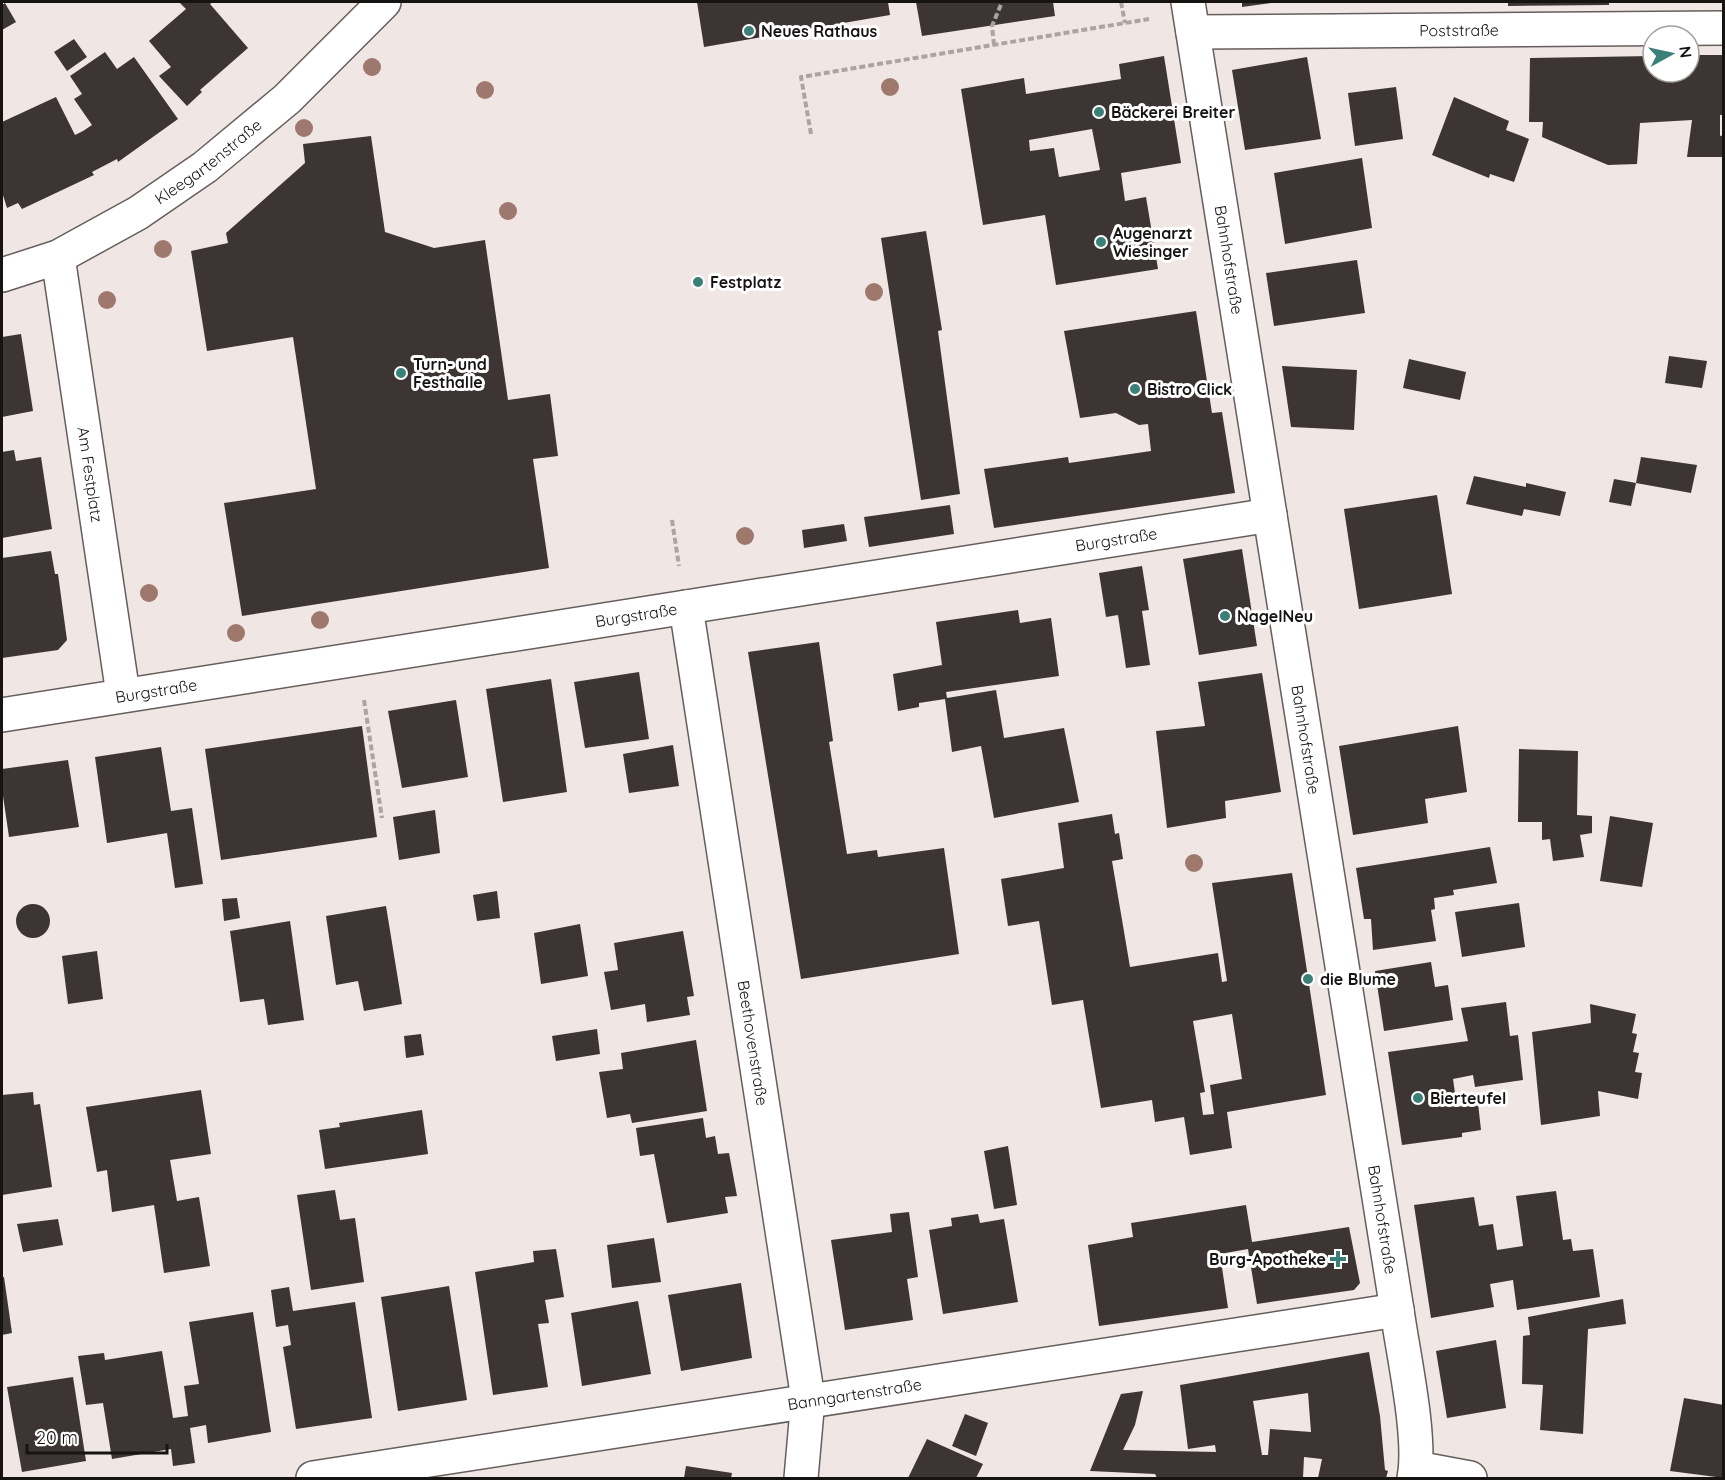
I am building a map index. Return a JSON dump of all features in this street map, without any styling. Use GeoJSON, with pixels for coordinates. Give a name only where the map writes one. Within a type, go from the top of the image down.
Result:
{"type":"FeatureCollection","features":[{"type":"Feature","properties":{"kind":"street","name":"Kleegartenstraße"},"geometry":{"type":"LineString","coordinates":[[2,275],[58,257],[138,213],[205,167],[287,99],[384,2]]}},
{"type":"Feature","properties":{"kind":"street","name":"Poststraße"},"geometry":{"type":"LineString","coordinates":[[1190,15],[1724,28]]}},
{"type":"Feature","properties":{"kind":"street","name":"Bahnhofstraße"},"geometry":{"type":"LineString","coordinates":[[1190,15],[1396,1310],[1413,1427],[1415,1473]]}},
{"type":"Feature","properties":{"kind":"street","name":"Am Festplatz"},"geometry":{"type":"LineString","coordinates":[[58,257],[123,694]]}},
{"type":"Feature","properties":{"kind":"street","name":"Burgstraße"},"geometry":{"type":"LineString","coordinates":[[2,715],[123,694],[1270,515]]}},
{"type":"Feature","properties":{"kind":"street","name":"Beethovenstraße"},"geometry":{"type":"LineString","coordinates":[[686,607],[808,1400],[801,1479]]}},
{"type":"Feature","properties":{"kind":"street","name":"Banngartenstraße"},"geometry":{"type":"LineString","coordinates":[[313,1479],[1396,1310]]}},
{"type":"Feature","properties":{"kind":"street"},"geometry":{"type":"LineString","coordinates":[[1415,1473],[1470,1479]]}},
{"type":"Feature","properties":{"kind":"path"},"geometry":{"type":"LineString","coordinates":[[994,45],[992,26],[1002,2]]}},
{"type":"Feature","properties":{"kind":"path"},"geometry":{"type":"LineString","coordinates":[[1121,2],[1125,23]]}},
{"type":"Feature","properties":{"kind":"path"},"geometry":{"type":"LineString","coordinates":[[812,135],[801,78],[1125,23],[1190,15]]}},
{"type":"Feature","properties":{"kind":"path"},"geometry":{"type":"LineString","coordinates":[[358,658],[382,818]]}},
{"type":"Feature","properties":{"kind":"building"},"geometry":{"type":"Polygon","coordinates":[[[179,2],[213,2],[210,4],[248,48],[200,90],[202,92],[187,106],[159,76],[171,67],[149,41],[186,9],[179,2]]]}},
{"type":"Feature","properties":{"kind":"building","name":"Neues Rathaus"},"geometry":{"type":"Polygon","coordinates":[[[697,2],[888,2],[890,15],[704,47],[697,2]]]}},
{"type":"Feature","properties":{"kind":"building","name":"Neues Rathaus"},"geometry":{"type":"Polygon","coordinates":[[[916,2],[1053,2],[1055,16],[922,36],[916,2]]]}},
{"type":"Feature","properties":{"kind":"building"},"geometry":{"type":"Polygon","coordinates":[[[1242,2],[1271,2],[1271,3],[1242,7],[1242,2]]]}},
{"type":"Feature","properties":{"kind":"building"},"geometry":{"type":"Polygon","coordinates":[[[1508,2],[1609,2],[1609,5],[1508,6],[1508,2]]]}},
{"type":"Feature","properties":{"kind":"building"},"geometry":{"type":"Polygon","coordinates":[[[5,3],[16,22],[2,30],[2,5],[5,3]]]}},
{"type":"Feature","properties":{"kind":"building"},"geometry":{"type":"Polygon","coordinates":[[[74,39],[87,57],[67,71],[54,52],[74,39]]]}},
{"type":"Feature","properties":{"kind":"building"},"geometry":{"type":"Polygon","coordinates":[[[105,52],[117,69],[134,57],[178,119],[118,162],[117,159],[92,172],[94,175],[22,209],[18,203],[7,208],[2,192],[2,122],[56,97],[75,135],[92,125],[74,99],[82,94],[70,76],[105,52]]]}},
{"type":"Feature","properties":{"kind":"building"},"geometry":{"type":"Polygon","coordinates":[[[1701,55],[1724,55],[1724,115],[1720,115],[1720,136],[1724,135],[1724,157],[1687,157],[1692,120],[1640,123],[1637,164],[1608,165],[1542,137],[1543,122],[1529,122],[1530,58],[1641,56],[1641,84],[1701,84],[1701,55]]]}},
{"type":"Feature","properties":{"kind":"building"},"geometry":{"type":"Polygon","coordinates":[[[1164,56],[1181,163],[1121,173],[1125,201],[1146,197],[1158,269],[1056,285],[1045,215],[983,225],[961,89],[1024,78],[1026,94],[1121,79],[1119,64],[1164,56]],[[1092,129],[1029,140],[1030,151],[1054,148],[1059,177],[1100,170],[1092,129]]]}},
{"type":"Feature","properties":{"kind":"building"},"geometry":{"type":"Polygon","coordinates":[[[1307,57],[1321,139],[1245,150],[1232,70],[1307,57]]]}},
{"type":"Feature","properties":{"kind":"building"},"geometry":{"type":"Polygon","coordinates":[[[1396,87],[1403,139],[1355,146],[1348,93],[1396,87]]]}},
{"type":"Feature","properties":{"kind":"building"},"geometry":{"type":"Polygon","coordinates":[[[1454,97],[1509,121],[1506,130],[1529,139],[1514,182],[1490,174],[1489,178],[1432,155],[1454,97]]]}},
{"type":"Feature","properties":{"kind":"building","name":"Turn- und Festhalle"},"geometry":{"type":"Polygon","coordinates":[[[371,136],[385,232],[434,248],[485,240],[508,400],[550,394],[558,456],[533,459],[549,568],[242,616],[224,503],[316,489],[293,337],[207,351],[191,251],[228,243],[226,233],[305,163],[303,144],[371,136]]]}},
{"type":"Feature","properties":{"kind":"building"},"geometry":{"type":"Polygon","coordinates":[[[1362,158],[1372,228],[1285,244],[1274,173],[1362,158]]]}},
{"type":"Feature","properties":{"kind":"building"},"geometry":{"type":"Polygon","coordinates":[[[926,231],[942,330],[938,331],[960,494],[921,500],[881,238],[926,231]]]}},
{"type":"Feature","properties":{"kind":"building"},"geometry":{"type":"Polygon","coordinates":[[[1357,260],[1365,313],[1274,326],[1266,273],[1357,260]]]}},
{"type":"Feature","properties":{"kind":"building"},"geometry":{"type":"Polygon","coordinates":[[[1196,311],[1212,413],[1222,412],[1235,493],[994,528],[984,469],[1068,457],[1069,463],[1151,451],[1148,424],[1139,425],[1116,413],[1080,418],[1064,331],[1196,311]]]}},
{"type":"Feature","properties":{"kind":"building"},"geometry":{"type":"Polygon","coordinates":[[[21,334],[33,411],[2,417],[2,337],[21,334]]]}},
{"type":"Feature","properties":{"kind":"building"},"geometry":{"type":"Polygon","coordinates":[[[1669,356],[1707,361],[1702,388],[1665,383],[1669,356]]]}},
{"type":"Feature","properties":{"kind":"building"},"geometry":{"type":"Polygon","coordinates":[[[1409,359],[1466,372],[1460,400],[1403,388],[1409,359]]]}},
{"type":"Feature","properties":{"kind":"building"},"geometry":{"type":"Polygon","coordinates":[[[1282,366],[1357,370],[1354,430],[1291,427],[1282,366]]]}},
{"type":"Feature","properties":{"kind":"building"},"geometry":{"type":"Polygon","coordinates":[[[14,450],[16,461],[41,457],[52,529],[2,538],[2,452],[14,450]]]}},
{"type":"Feature","properties":{"kind":"building"},"geometry":{"type":"Polygon","coordinates":[[[1641,457],[1697,465],[1691,493],[1636,483],[1641,457]]]}},
{"type":"Feature","properties":{"kind":"building"},"geometry":{"type":"Polygon","coordinates":[[[1474,476],[1526,487],[1526,483],[1566,492],[1560,516],[1524,509],[1522,516],[1466,504],[1474,476]]]}},
{"type":"Feature","properties":{"kind":"building"},"geometry":{"type":"Polygon","coordinates":[[[1614,479],[1636,483],[1631,506],[1609,502],[1614,479]]]}},
{"type":"Feature","properties":{"kind":"building"},"geometry":{"type":"Polygon","coordinates":[[[1437,495],[1452,594],[1359,609],[1344,509],[1437,495]]]}},
{"type":"Feature","properties":{"kind":"building"},"geometry":{"type":"Polygon","coordinates":[[[950,505],[954,534],[869,547],[864,517],[950,505]]]}},
{"type":"Feature","properties":{"kind":"building"},"geometry":{"type":"Polygon","coordinates":[[[844,524],[847,541],[804,548],[802,530],[844,524]]]}},
{"type":"Feature","properties":{"kind":"building"},"geometry":{"type":"Polygon","coordinates":[[[1242,549],[1257,646],[1199,655],[1183,559],[1242,549]]]}},
{"type":"Feature","properties":{"kind":"building"},"geometry":{"type":"Polygon","coordinates":[[[51,551],[55,574],[58,574],[67,640],[58,650],[2,658],[2,558],[51,551]]]}},
{"type":"Feature","properties":{"kind":"building"},"geometry":{"type":"Polygon","coordinates":[[[1142,566],[1149,610],[1142,611],[1150,665],[1126,668],[1118,615],[1106,617],[1099,573],[1142,566]]]}},
{"type":"Feature","properties":{"kind":"building"},"geometry":{"type":"Polygon","coordinates":[[[1018,610],[1020,623],[1051,618],[1059,676],[946,692],[947,698],[996,690],[1004,738],[1064,728],[1079,802],[994,818],[981,746],[952,752],[945,699],[919,703],[919,707],[898,711],[893,674],[942,665],[936,622],[1018,610]]]}},
{"type":"Feature","properties":{"kind":"building"},"geometry":{"type":"Polygon","coordinates":[[[819,642],[833,741],[829,742],[847,854],[877,850],[878,857],[944,848],[959,954],[801,979],[748,652],[819,642]]]}},
{"type":"Feature","properties":{"kind":"building"},"geometry":{"type":"Polygon","coordinates":[[[639,672],[649,739],[585,748],[574,682],[639,672]]]}},
{"type":"Feature","properties":{"kind":"building"},"geometry":{"type":"Polygon","coordinates":[[[1262,673],[1281,792],[1225,801],[1226,818],[1167,828],[1156,731],[1205,726],[1198,682],[1262,673]]]}},
{"type":"Feature","properties":{"kind":"building"},"geometry":{"type":"Polygon","coordinates":[[[551,679],[567,792],[503,802],[486,689],[551,679]]]}},
{"type":"Feature","properties":{"kind":"building"},"geometry":{"type":"Polygon","coordinates":[[[456,700],[468,777],[402,788],[388,711],[456,700]]]}},
{"type":"Feature","properties":{"kind":"building"},"geometry":{"type":"Polygon","coordinates":[[[362,726],[377,837],[221,860],[205,749],[362,726]]]}},
{"type":"Feature","properties":{"kind":"building"},"geometry":{"type":"Polygon","coordinates":[[[1458,726],[1467,792],[1425,799],[1428,823],[1353,835],[1339,746],[1458,726]]]}},
{"type":"Feature","properties":{"kind":"building"},"geometry":{"type":"Polygon","coordinates":[[[673,745],[679,786],[629,793],[623,754],[673,745]]]}},
{"type":"Feature","properties":{"kind":"building"},"geometry":{"type":"Polygon","coordinates":[[[161,747],[171,811],[192,808],[203,884],[175,888],[167,833],[107,843],[95,757],[161,747]]]}},
{"type":"Feature","properties":{"kind":"building"},"geometry":{"type":"Polygon","coordinates":[[[1519,749],[1578,751],[1577,815],[1592,816],[1592,833],[1580,835],[1584,857],[1553,861],[1550,839],[1542,840],[1542,822],[1518,822],[1519,749]]]}},
{"type":"Feature","properties":{"kind":"building"},"geometry":{"type":"Polygon","coordinates":[[[68,760],[79,827],[9,837],[2,789],[2,769],[68,760]]]}},
{"type":"Feature","properties":{"kind":"building"},"geometry":{"type":"Polygon","coordinates":[[[435,810],[440,853],[399,860],[393,817],[435,810]]]}},
{"type":"Feature","properties":{"kind":"building"},"geometry":{"type":"Polygon","coordinates":[[[1112,814],[1115,834],[1119,833],[1123,859],[1112,861],[1130,967],[1218,953],[1222,982],[1227,981],[1212,883],[1292,873],[1326,1095],[1227,1112],[1232,1148],[1190,1155],[1184,1117],[1155,1122],[1152,1100],[1101,1108],[1083,1000],[1052,1005],[1039,921],[1008,926],[1001,879],[1064,868],[1058,823],[1112,814]],[[1232,1014],[1193,1021],[1205,1092],[1200,1093],[1203,1115],[1214,1114],[1210,1085],[1242,1079],[1232,1014]]]}},
{"type":"Feature","properties":{"kind":"building"},"geometry":{"type":"Polygon","coordinates":[[[1610,816],[1653,823],[1642,887],[1600,881],[1610,816]]]}},
{"type":"Feature","properties":{"kind":"building"},"geometry":{"type":"Polygon","coordinates":[[[1490,847],[1497,883],[1453,890],[1454,895],[1434,898],[1435,909],[1431,910],[1436,941],[1373,950],[1371,919],[1364,919],[1356,868],[1490,847]]]}},
{"type":"Feature","properties":{"kind":"building"},"geometry":{"type":"Polygon","coordinates":[[[497,891],[500,918],[477,921],[473,895],[497,891]]]}},
{"type":"Feature","properties":{"kind":"building"},"geometry":{"type":"Polygon","coordinates":[[[237,898],[240,918],[224,921],[222,899],[237,898]]]}},
{"type":"Feature","properties":{"kind":"building"},"geometry":{"type":"Polygon","coordinates":[[[1519,903],[1525,947],[1462,957],[1455,912],[1519,903]]]}},
{"type":"Feature","properties":{"kind":"building"},"geometry":{"type":"Polygon","coordinates":[[[33,904],[45,909],[50,921],[45,933],[33,938],[21,933],[16,921],[21,909],[33,904]]]}},
{"type":"Feature","properties":{"kind":"building"},"geometry":{"type":"Polygon","coordinates":[[[386,906],[402,1004],[364,1011],[358,981],[336,985],[326,916],[386,906]]]}},
{"type":"Feature","properties":{"kind":"building"},"geometry":{"type":"Polygon","coordinates":[[[290,921],[304,1020],[268,1025],[264,999],[240,1002],[230,931],[290,921]]]}},
{"type":"Feature","properties":{"kind":"building"},"geometry":{"type":"Polygon","coordinates":[[[580,924],[588,976],[541,984],[534,933],[580,924]]]}},
{"type":"Feature","properties":{"kind":"building"},"geometry":{"type":"Polygon","coordinates":[[[683,931],[694,996],[687,997],[690,1015],[647,1022],[645,1004],[611,1010],[604,972],[618,970],[614,943],[683,931]]]}},
{"type":"Feature","properties":{"kind":"building"},"geometry":{"type":"Polygon","coordinates":[[[97,951],[103,999],[68,1004],[62,956],[97,951]]]}},
{"type":"Feature","properties":{"kind":"building"},"geometry":{"type":"Polygon","coordinates":[[[1431,962],[1435,987],[1448,985],[1453,1020],[1384,1031],[1375,971],[1431,962]]]}},
{"type":"Feature","properties":{"kind":"building"},"geometry":{"type":"Polygon","coordinates":[[[1506,1002],[1510,1036],[1518,1035],[1523,1080],[1475,1087],[1473,1075],[1453,1079],[1457,1107],[1478,1103],[1481,1130],[1462,1133],[1462,1137],[1402,1145],[1388,1052],[1468,1041],[1461,1008],[1506,1002]]]}},
{"type":"Feature","properties":{"kind":"building"},"geometry":{"type":"Polygon","coordinates":[[[1590,1004],[1636,1014],[1632,1033],[1637,1034],[1633,1052],[1639,1053],[1635,1072],[1642,1073],[1638,1099],[1598,1091],[1600,1116],[1541,1125],[1532,1032],[1591,1023],[1590,1004]]]}},
{"type":"Feature","properties":{"kind":"building"},"geometry":{"type":"Polygon","coordinates":[[[597,1029],[600,1054],[556,1061],[552,1036],[597,1029]]]}},
{"type":"Feature","properties":{"kind":"building"},"geometry":{"type":"Polygon","coordinates":[[[421,1034],[424,1055],[406,1058],[404,1036],[421,1034]]]}},
{"type":"Feature","properties":{"kind":"building"},"geometry":{"type":"Polygon","coordinates":[[[696,1040],[707,1111],[632,1123],[630,1114],[607,1118],[599,1072],[623,1069],[621,1053],[696,1040]]]}},
{"type":"Feature","properties":{"kind":"building"},"geometry":{"type":"Polygon","coordinates":[[[201,1090],[211,1154],[170,1160],[177,1201],[199,1197],[210,1266],[164,1273],[154,1205],[112,1212],[107,1170],[97,1172],[86,1107],[201,1090]]]}},
{"type":"Feature","properties":{"kind":"building"},"geometry":{"type":"Polygon","coordinates":[[[33,1092],[34,1105],[40,1104],[52,1187],[2,1195],[2,1095],[33,1092]]]}},
{"type":"Feature","properties":{"kind":"building"},"geometry":{"type":"Polygon","coordinates":[[[422,1110],[428,1154],[325,1169],[319,1130],[340,1127],[339,1123],[422,1110]]]}},
{"type":"Feature","properties":{"kind":"building"},"geometry":{"type":"Polygon","coordinates":[[[703,1118],[706,1138],[715,1136],[718,1154],[729,1153],[737,1196],[725,1197],[728,1213],[667,1223],[654,1154],[640,1156],[636,1128],[703,1118]]]}},
{"type":"Feature","properties":{"kind":"building"},"geometry":{"type":"Polygon","coordinates":[[[1008,1146],[1017,1205],[994,1209],[984,1151],[1008,1146]]]}},
{"type":"Feature","properties":{"kind":"building"},"geometry":{"type":"Polygon","coordinates":[[[335,1190],[340,1220],[355,1218],[364,1282],[311,1290],[297,1195],[335,1190]]]}},
{"type":"Feature","properties":{"kind":"building"},"geometry":{"type":"Polygon","coordinates":[[[1556,1191],[1563,1240],[1571,1239],[1573,1251],[1593,1249],[1600,1297],[1517,1310],[1513,1280],[1490,1284],[1494,1307],[1431,1318],[1414,1205],[1474,1197],[1479,1226],[1493,1224],[1497,1250],[1523,1246],[1516,1196],[1556,1191]]]}},
{"type":"Feature","properties":{"kind":"building"},"geometry":{"type":"Polygon","coordinates":[[[1246,1205],[1252,1242],[1349,1227],[1360,1283],[1354,1290],[1257,1304],[1248,1249],[1220,1254],[1228,1308],[1099,1326],[1088,1245],[1133,1237],[1131,1223],[1246,1205]]]}},
{"type":"Feature","properties":{"kind":"building"},"geometry":{"type":"Polygon","coordinates":[[[909,1212],[918,1277],[907,1279],[913,1320],[845,1330],[831,1240],[892,1232],[890,1214],[909,1212]]]}},
{"type":"Feature","properties":{"kind":"building"},"geometry":{"type":"Polygon","coordinates":[[[978,1214],[980,1223],[1004,1219],[1018,1302],[943,1314],[929,1230],[952,1226],[951,1218],[978,1214]]]}},
{"type":"Feature","properties":{"kind":"building"},"geometry":{"type":"Polygon","coordinates":[[[58,1219],[63,1245],[23,1252],[17,1224],[58,1219]]]}},
{"type":"Feature","properties":{"kind":"building"},"geometry":{"type":"Polygon","coordinates":[[[654,1238],[661,1282],[612,1288],[607,1245],[654,1238]]]}},
{"type":"Feature","properties":{"kind":"building"},"geometry":{"type":"Polygon","coordinates":[[[556,1249],[564,1297],[545,1300],[549,1323],[538,1324],[548,1387],[493,1395],[475,1272],[534,1262],[533,1251],[556,1249]]]}},
{"type":"Feature","properties":{"kind":"building"},"geometry":{"type":"Polygon","coordinates":[[[2,1277],[4,1277],[12,1333],[2,1335],[2,1277]]]}},
{"type":"Feature","properties":{"kind":"building"},"geometry":{"type":"Polygon","coordinates":[[[741,1283],[752,1358],[681,1371],[668,1295],[741,1283]]]}},
{"type":"Feature","properties":{"kind":"building"},"geometry":{"type":"Polygon","coordinates":[[[449,1286],[467,1400],[398,1411],[381,1297],[449,1286]]]}},
{"type":"Feature","properties":{"kind":"building"},"geometry":{"type":"Polygon","coordinates":[[[289,1287],[293,1311],[355,1302],[372,1418],[296,1429],[283,1347],[291,1345],[288,1325],[276,1327],[271,1290],[289,1287]]]}},
{"type":"Feature","properties":{"kind":"building"},"geometry":{"type":"Polygon","coordinates":[[[1623,1299],[1626,1324],[1588,1329],[1583,1434],[1540,1430],[1543,1385],[1522,1384],[1523,1336],[1530,1335],[1528,1317],[1623,1299]]]}},
{"type":"Feature","properties":{"kind":"building"},"geometry":{"type":"Polygon","coordinates":[[[638,1301],[651,1374],[582,1386],[571,1313],[638,1301]]]}},
{"type":"Feature","properties":{"kind":"building"},"geometry":{"type":"Polygon","coordinates":[[[253,1312],[271,1432],[208,1443],[206,1425],[190,1428],[195,1463],[173,1466],[171,1449],[112,1459],[103,1403],[86,1405],[78,1356],[104,1353],[105,1360],[162,1351],[173,1418],[188,1416],[184,1386],[199,1384],[189,1322],[253,1312]]]}},
{"type":"Feature","properties":{"kind":"building"},"geometry":{"type":"Polygon","coordinates":[[[1496,1340],[1506,1408],[1447,1418],[1436,1351],[1496,1340]]]}},
{"type":"Feature","properties":{"kind":"building"},"geometry":{"type":"Polygon","coordinates":[[[1369,1352],[1380,1416],[1385,1470],[1388,1471],[1386,1478],[1318,1478],[1322,1459],[1304,1457],[1303,1478],[1157,1478],[1155,1474],[1090,1471],[1121,1394],[1143,1391],[1135,1425],[1123,1450],[1216,1452],[1215,1445],[1188,1449],[1180,1385],[1369,1352]],[[1308,1393],[1253,1401],[1262,1455],[1268,1455],[1270,1429],[1311,1432],[1308,1393]]]}},
{"type":"Feature","properties":{"kind":"building"},"geometry":{"type":"Polygon","coordinates":[[[73,1377],[86,1461],[22,1472],[7,1387],[73,1377]]]}},
{"type":"Feature","properties":{"kind":"building"},"geometry":{"type":"Polygon","coordinates":[[[1684,1398],[1724,1405],[1724,1478],[1670,1471],[1684,1398]]]}},
{"type":"Feature","properties":{"kind":"building"},"geometry":{"type":"Polygon","coordinates":[[[965,1414],[988,1423],[976,1456],[952,1446],[965,1414]]]}},
{"type":"Feature","properties":{"kind":"building"},"geometry":{"type":"Polygon","coordinates":[[[927,1439],[983,1464],[976,1478],[908,1478],[927,1439]]]}},
{"type":"Feature","properties":{"kind":"building"},"geometry":{"type":"Polygon","coordinates":[[[686,1466],[732,1473],[731,1478],[684,1478],[686,1466]]]}},
{"type":"Feature","properties":{"kind":"place","name":"Neues Rathaus"},"geometry":{"type":"Point","coordinates":[749,31]}},
{"type":"Feature","properties":{"kind":"place","name":"Bäckerei Breiter"},"geometry":{"type":"Point","coordinates":[1099,112]}},
{"type":"Feature","properties":{"kind":"place","name":"Augenarzt Wiesinger"},"geometry":{"type":"Point","coordinates":[1101,242]}},
{"type":"Feature","properties":{"kind":"place","name":"Festplatz"},"geometry":{"type":"Point","coordinates":[698,282]}},
{"type":"Feature","properties":{"kind":"place","name":"Turn- und Festhalle"},"geometry":{"type":"Point","coordinates":[401,373]}},
{"type":"Feature","properties":{"kind":"place","name":"Bistro Click"},"geometry":{"type":"Point","coordinates":[1135,389]}},
{"type":"Feature","properties":{"kind":"place","name":"NagelNeu"},"geometry":{"type":"Point","coordinates":[1225,616]}},
{"type":"Feature","properties":{"kind":"place","name":"die Blume"},"geometry":{"type":"Point","coordinates":[1308,979]}},
{"type":"Feature","properties":{"kind":"place","name":"Bierteufel"},"geometry":{"type":"Point","coordinates":[1418,1098]}},
{"type":"Feature","properties":{"kind":"place","name":"Burg-Apotheke"},"geometry":{"type":"Point","coordinates":[1338,1259]}}]}
